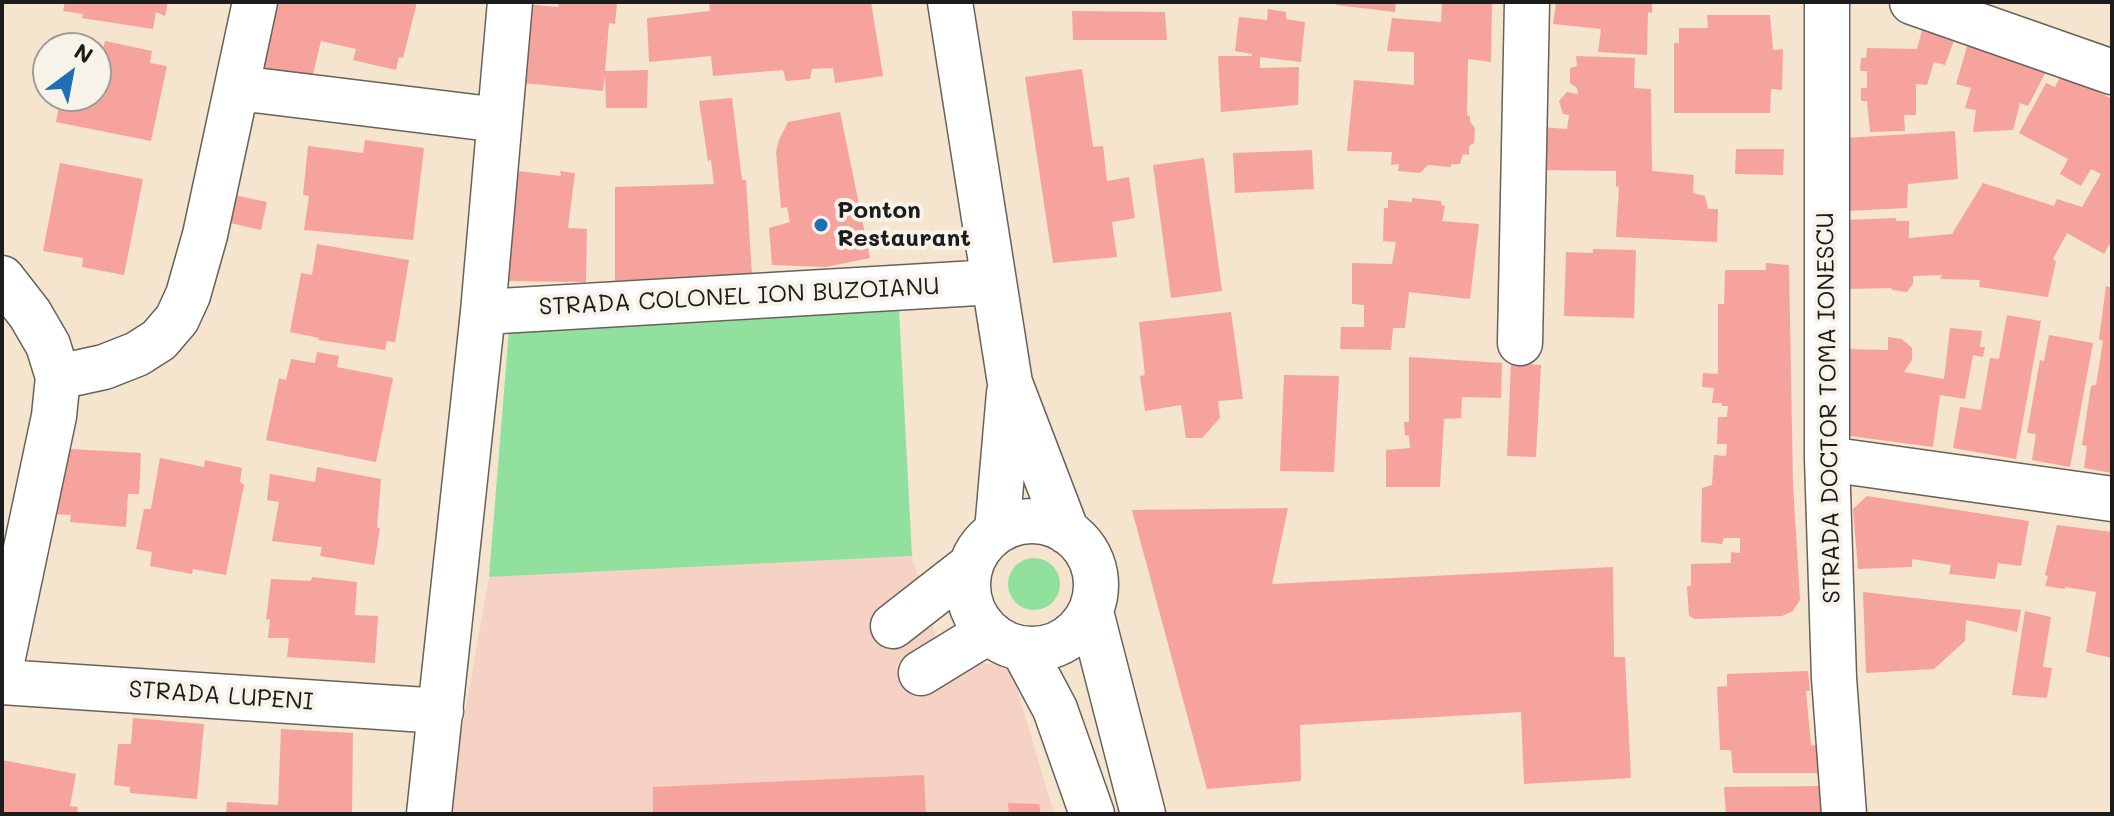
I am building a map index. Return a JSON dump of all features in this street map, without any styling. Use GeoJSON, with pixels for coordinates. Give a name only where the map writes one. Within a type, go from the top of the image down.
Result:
{"type":"FeatureCollection","features":[{"type":"Feature","properties":{"kind":"street"},"geometry":{"type":"LineString","coordinates":[[58,377],[104,367],[137,354],[159,340],[177,319],[188,295],[205,235],[255,2]]}},
{"type":"Feature","properties":{"kind":"street"},"geometry":{"type":"LineString","coordinates":[[429,814],[483,312],[510,2]]}},
{"type":"Feature","properties":{"kind":"street"},"geometry":{"type":"LineString","coordinates":[[950,2],[1010,383],[1067,532]]}},
{"type":"Feature","properties":{"kind":"street"},"geometry":{"type":"LineString","coordinates":[[1520,343],[1527,2]]}},
{"type":"Feature","properties":{"kind":"street","name":"STRADA DOCTOR TOMA IONESCU"},"geometry":{"type":"LineString","coordinates":[[1827,2],[1827,459],[1834,678],[1844,814]]}},
{"type":"Feature","properties":{"kind":"street"},"geometry":{"type":"LineString","coordinates":[[1912,2],[2112,72]]}},
{"type":"Feature","properties":{"kind":"street"},"geometry":{"type":"LineString","coordinates":[[238,88],[499,120]]}},
{"type":"Feature","properties":{"kind":"street"},"geometry":{"type":"LineString","coordinates":[[2,278],[30,314],[48,345],[58,377],[54,416],[2,662]]}},
{"type":"Feature","properties":{"kind":"street","name":"STRADA COLONEL ION BUZOIANU"},"geometry":{"type":"LineString","coordinates":[[483,312],[994,282]]}},
{"type":"Feature","properties":{"kind":"street"},"geometry":{"type":"LineString","coordinates":[[997,531],[1010,383]]}},
{"type":"Feature","properties":{"kind":"street"},"geometry":{"type":"LineString","coordinates":[[1827,459],[2112,499]]}},
{"type":"Feature","properties":{"kind":"street"},"geometry":{"type":"LineString","coordinates":[[921,673],[1005,641],[1040,649],[1070,638],[1091,612],[1096,594],[1091,559],[1081,544],[1067,532],[1051,524],[1032,521],[1014,523],[997,531],[977,553],[970,566],[968,584],[970,601],[977,618],[1005,641],[1055,709],[1092,814]]}},
{"type":"Feature","properties":{"kind":"street"},"geometry":{"type":"LineString","coordinates":[[893,626],[970,566]]}},
{"type":"Feature","properties":{"kind":"street"},"geometry":{"type":"LineString","coordinates":[[1091,612],[1143,814]]}},
{"type":"Feature","properties":{"kind":"street","name":"STRADA LUPENI"},"geometry":{"type":"LineString","coordinates":[[2,682],[441,711]]}},
{"type":"Feature","properties":{"kind":"shaded area"},"geometry":{"type":"Polygon","coordinates":[[[912,556],[943,662],[1010,665],[1054,814],[447,814],[489,577],[912,556]]]}},
{"type":"Feature","properties":{"kind":"green space"},"geometry":{"type":"Polygon","coordinates":[[[899,309],[912,556],[489,577],[509,329],[899,309]]]}},
{"type":"Feature","properties":{"kind":"green space"},"geometry":{"type":"Polygon","coordinates":[[[1034,558],[1053,565],[1060,584],[1053,603],[1034,610],[1015,603],[1008,584],[1015,565],[1034,558]]]}},
{"type":"Feature","properties":{"kind":"building"},"geometry":{"type":"Polygon","coordinates":[[[65,2],[168,2],[165,16],[156,12],[153,29],[82,18],[83,14],[63,11],[65,2]]]}},
{"type":"Feature","properties":{"kind":"building"},"geometry":{"type":"Polygon","coordinates":[[[266,2],[417,2],[403,58],[399,57],[396,70],[353,60],[356,49],[321,41],[310,86],[250,69],[266,2]]]}},
{"type":"Feature","properties":{"kind":"building"},"geometry":{"type":"Polygon","coordinates":[[[559,2],[617,4],[615,24],[609,23],[605,71],[648,70],[647,108],[606,108],[605,75],[603,91],[514,82],[525,4],[558,7],[559,2]]]}},
{"type":"Feature","properties":{"kind":"building"},"geometry":{"type":"Polygon","coordinates":[[[709,2],[871,2],[883,76],[835,83],[833,68],[812,69],[810,79],[786,81],[783,70],[713,76],[711,56],[649,62],[647,18],[710,11],[709,2]]]}},
{"type":"Feature","properties":{"kind":"building"},"geometry":{"type":"Polygon","coordinates":[[[1337,2],[1396,2],[1395,12],[1336,5],[1337,2]]]}},
{"type":"Feature","properties":{"kind":"building"},"geometry":{"type":"Polygon","coordinates":[[[1442,2],[1492,2],[1491,62],[1468,59],[1467,115],[1475,128],[1469,155],[1463,154],[1460,164],[1451,164],[1451,167],[1428,165],[1420,173],[1398,171],[1399,164],[1391,165],[1392,152],[1347,151],[1354,80],[1414,85],[1414,52],[1387,51],[1392,18],[1441,22],[1442,2]]]}},
{"type":"Feature","properties":{"kind":"building"},"geometry":{"type":"Polygon","coordinates":[[[1556,2],[1652,2],[1652,13],[1648,12],[1647,55],[1598,52],[1601,29],[1553,24],[1556,2]]]}},
{"type":"Feature","properties":{"kind":"building"},"geometry":{"type":"Polygon","coordinates":[[[1268,9],[1286,12],[1286,19],[1305,22],[1301,62],[1260,57],[1260,68],[1299,67],[1298,105],[1221,112],[1218,56],[1252,56],[1235,51],[1239,17],[1267,20],[1268,9]]]}},
{"type":"Feature","properties":{"kind":"building"},"geometry":{"type":"Polygon","coordinates":[[[1072,11],[1165,12],[1167,40],[1073,40],[1072,11]]]}},
{"type":"Feature","properties":{"kind":"building"},"geometry":{"type":"Polygon","coordinates":[[[1707,15],[1770,15],[1773,50],[1783,49],[1782,90],[1771,89],[1770,113],[1674,113],[1674,43],[1679,43],[1679,28],[1708,28],[1707,15]]]}},
{"type":"Feature","properties":{"kind":"building"},"geometry":{"type":"Polygon","coordinates":[[[1922,30],[1955,38],[1945,65],[1934,62],[1927,85],[1916,84],[1916,115],[1904,115],[1905,131],[1870,132],[1867,101],[1861,101],[1861,88],[1867,88],[1867,71],[1860,71],[1861,58],[1866,58],[1867,48],[1917,49],[1922,30]]]}},
{"type":"Feature","properties":{"kind":"building"},"geometry":{"type":"Polygon","coordinates":[[[1969,40],[2049,66],[2028,106],[2020,103],[2013,130],[1973,132],[1976,110],[1965,108],[1971,88],[1956,84],[1969,40]]]}},
{"type":"Feature","properties":{"kind":"building"},"geometry":{"type":"Polygon","coordinates":[[[112,42],[152,51],[150,63],[167,66],[151,141],[56,122],[58,112],[112,112],[112,42]]]}},
{"type":"Feature","properties":{"kind":"building"},"geometry":{"type":"Polygon","coordinates":[[[1576,56],[1635,58],[1634,88],[1651,89],[1652,171],[1694,175],[1693,193],[1705,196],[1708,209],[1718,209],[1717,242],[1616,237],[1619,186],[1616,187],[1616,171],[1542,170],[1542,127],[1567,129],[1569,115],[1563,114],[1559,101],[1567,92],[1578,94],[1577,88],[1570,83],[1570,68],[1577,66],[1576,56]]]}},
{"type":"Feature","properties":{"kind":"building"},"geometry":{"type":"Polygon","coordinates":[[[1082,69],[1093,147],[1103,146],[1107,181],[1129,177],[1135,218],[1112,222],[1117,257],[1053,263],[1025,77],[1082,69]]]}},
{"type":"Feature","properties":{"kind":"building"},"geometry":{"type":"Polygon","coordinates":[[[2062,73],[2112,99],[2112,240],[2104,254],[2067,233],[2053,259],[2056,261],[2048,297],[1979,287],[1980,280],[1940,279],[1942,275],[1913,276],[1913,284],[1907,292],[1891,288],[1848,289],[1846,220],[1896,218],[1896,221],[1909,221],[1909,238],[1952,234],[1983,183],[2054,206],[2057,199],[2082,207],[2101,174],[2091,169],[2081,186],[2060,174],[2068,159],[2019,133],[2046,83],[2055,87],[2062,73]]]}},
{"type":"Feature","properties":{"kind":"building"},"geometry":{"type":"Polygon","coordinates":[[[732,98],[742,180],[746,180],[752,276],[615,281],[615,187],[714,184],[699,101],[732,98]]]}},
{"type":"Feature","properties":{"kind":"building"},"geometry":{"type":"Polygon","coordinates":[[[840,112],[870,258],[826,267],[772,265],[769,228],[790,222],[787,207],[781,208],[776,152],[779,140],[788,122],[840,112]]]}},
{"type":"Feature","properties":{"kind":"building"},"geometry":{"type":"Polygon","coordinates":[[[1955,131],[1958,179],[1908,184],[1907,208],[1847,211],[1846,138],[1955,131]]]}},
{"type":"Feature","properties":{"kind":"building"},"geometry":{"type":"Polygon","coordinates":[[[365,140],[424,148],[413,240],[304,230],[309,196],[303,195],[308,146],[363,153],[365,140]]]}},
{"type":"Feature","properties":{"kind":"building"},"geometry":{"type":"Polygon","coordinates":[[[1736,149],[1784,149],[1783,175],[1735,174],[1736,149]]]}},
{"type":"Feature","properties":{"kind":"building"},"geometry":{"type":"Polygon","coordinates":[[[1312,150],[1314,189],[1235,193],[1233,153],[1312,150]]]}},
{"type":"Feature","properties":{"kind":"building"},"geometry":{"type":"Polygon","coordinates":[[[1204,158],[1222,291],[1171,298],[1153,165],[1204,158]]]}},
{"type":"Feature","properties":{"kind":"building"},"geometry":{"type":"Polygon","coordinates":[[[60,163],[143,179],[124,275],[82,267],[83,258],[43,251],[60,163]]]}},
{"type":"Feature","properties":{"kind":"building"},"geometry":{"type":"Polygon","coordinates":[[[510,170],[561,176],[560,171],[575,173],[568,228],[587,229],[586,282],[499,281],[510,170]]]}},
{"type":"Feature","properties":{"kind":"building"},"geometry":{"type":"Polygon","coordinates":[[[229,194],[267,202],[261,230],[222,221],[229,194]]]}},
{"type":"Feature","properties":{"kind":"building"},"geometry":{"type":"Polygon","coordinates":[[[1412,198],[1441,201],[1441,205],[1445,206],[1442,221],[1479,224],[1470,299],[1409,292],[1405,328],[1393,328],[1391,350],[1340,349],[1341,327],[1364,327],[1364,305],[1352,304],[1352,263],[1392,264],[1396,242],[1383,241],[1384,208],[1388,208],[1388,200],[1412,202],[1412,198]]]}},
{"type":"Feature","properties":{"kind":"building"},"geometry":{"type":"Polygon","coordinates":[[[317,244],[409,260],[395,342],[387,341],[385,350],[318,340],[290,332],[301,273],[312,275],[317,244]]]}},
{"type":"Feature","properties":{"kind":"building"},"geometry":{"type":"Polygon","coordinates":[[[1593,249],[1636,250],[1634,318],[1564,316],[1566,252],[1593,253],[1593,249]]]}},
{"type":"Feature","properties":{"kind":"building"},"geometry":{"type":"Polygon","coordinates":[[[1766,263],[1789,265],[1793,484],[1800,600],[1793,611],[1782,616],[1695,619],[1689,616],[1687,586],[1691,586],[1691,564],[1731,563],[1731,552],[1740,553],[1740,538],[1724,538],[1722,544],[1701,542],[1702,488],[1712,485],[1714,455],[1726,456],[1727,444],[1717,444],[1718,417],[1727,417],[1728,406],[1712,403],[1714,388],[1702,387],[1703,373],[1718,374],[1718,304],[1724,304],[1725,270],[1766,270],[1766,263]]]}},
{"type":"Feature","properties":{"kind":"building"},"geometry":{"type":"Polygon","coordinates":[[[2106,286],[2112,288],[2112,473],[2084,468],[2087,446],[2082,445],[2091,386],[2096,385],[2103,341],[2099,339],[2106,286]]]}},
{"type":"Feature","properties":{"kind":"building"},"geometry":{"type":"Polygon","coordinates":[[[1231,312],[1243,399],[1218,401],[1220,418],[1202,438],[1186,438],[1181,405],[1145,411],[1140,376],[1145,375],[1139,322],[1231,312]]]}},
{"type":"Feature","properties":{"kind":"building"},"geometry":{"type":"Polygon","coordinates":[[[2007,315],[2041,321],[2016,459],[1953,448],[1960,407],[1981,410],[1990,358],[1999,359],[2007,315]]]}},
{"type":"Feature","properties":{"kind":"building"},"geometry":{"type":"Polygon","coordinates":[[[1950,328],[1982,331],[1980,347],[1985,347],[1983,357],[1973,355],[1965,399],[1940,395],[1933,447],[1850,436],[1848,349],[1888,350],[1888,337],[1902,339],[1912,348],[1912,360],[1904,372],[1944,379],[1950,328]]]}},
{"type":"Feature","properties":{"kind":"building"},"geometry":{"type":"Polygon","coordinates":[[[2049,335],[2093,343],[2070,467],[2032,460],[2036,434],[2027,433],[2040,360],[2044,361],[2049,335]]]}},
{"type":"Feature","properties":{"kind":"building"},"geometry":{"type":"Polygon","coordinates":[[[317,352],[339,356],[337,367],[393,378],[376,462],[266,440],[279,378],[286,380],[291,359],[315,363],[317,352]]]}},
{"type":"Feature","properties":{"kind":"building"},"geometry":{"type":"Polygon","coordinates":[[[1409,357],[1502,363],[1501,398],[1462,397],[1461,418],[1444,419],[1440,487],[1386,487],[1386,450],[1410,448],[1404,422],[1409,422],[1409,357]]]}},
{"type":"Feature","properties":{"kind":"building"},"geometry":{"type":"Polygon","coordinates":[[[1511,363],[1541,365],[1536,457],[1507,456],[1511,363]]]}},
{"type":"Feature","properties":{"kind":"building"},"geometry":{"type":"Polygon","coordinates":[[[1284,375],[1339,376],[1334,472],[1280,471],[1284,375]]]}},
{"type":"Feature","properties":{"kind":"building"},"geometry":{"type":"Polygon","coordinates":[[[52,448],[141,453],[139,494],[128,494],[126,527],[70,522],[71,515],[48,514],[52,448]]]}},
{"type":"Feature","properties":{"kind":"building"},"geometry":{"type":"Polygon","coordinates":[[[160,458],[204,467],[205,460],[242,468],[240,482],[244,485],[226,575],[193,569],[192,574],[150,566],[152,552],[136,549],[144,509],[151,509],[160,458]]]}},
{"type":"Feature","properties":{"kind":"building"},"geometry":{"type":"Polygon","coordinates":[[[317,467],[381,479],[377,528],[380,528],[374,565],[320,556],[322,547],[272,541],[279,502],[267,500],[270,474],[315,482],[317,467]]]}},
{"type":"Feature","properties":{"kind":"building"},"geometry":{"type":"Polygon","coordinates":[[[1867,496],[2029,521],[2021,566],[1998,563],[1995,579],[1949,574],[1951,565],[1912,559],[1912,567],[1858,569],[1853,509],[1867,496]]]}},
{"type":"Feature","properties":{"kind":"building"},"geometry":{"type":"Polygon","coordinates":[[[1288,508],[1272,584],[1613,567],[1614,657],[1625,657],[1631,778],[1524,784],[1521,712],[1300,725],[1301,781],[1207,789],[1132,510],[1288,508]]]}},
{"type":"Feature","properties":{"kind":"building"},"geometry":{"type":"Polygon","coordinates":[[[2057,525],[2112,532],[2112,658],[2086,652],[2096,592],[2045,586],[2057,525]]]}},
{"type":"Feature","properties":{"kind":"building"},"geometry":{"type":"Polygon","coordinates":[[[312,577],[357,582],[355,615],[378,616],[375,663],[287,657],[289,638],[268,638],[270,619],[266,620],[271,579],[311,581],[312,577]]]}},
{"type":"Feature","properties":{"kind":"building"},"geometry":{"type":"Polygon","coordinates":[[[1863,592],[2021,610],[2017,632],[1966,620],[1965,641],[1934,669],[1866,673],[1863,592]]]}},
{"type":"Feature","properties":{"kind":"building"},"geometry":{"type":"Polygon","coordinates":[[[2025,611],[2051,617],[2043,667],[2052,668],[2047,698],[2012,695],[2025,611]]]}},
{"type":"Feature","properties":{"kind":"building"},"geometry":{"type":"Polygon","coordinates":[[[1808,671],[1810,691],[1806,691],[1811,745],[1818,746],[1818,773],[1733,773],[1731,750],[1720,750],[1717,687],[1727,686],[1727,674],[1808,671]]]}},
{"type":"Feature","properties":{"kind":"building"},"geometry":{"type":"Polygon","coordinates":[[[133,718],[204,724],[197,799],[130,793],[130,787],[114,785],[118,744],[131,744],[133,718]]]}},
{"type":"Feature","properties":{"kind":"building"},"geometry":{"type":"Polygon","coordinates":[[[281,729],[353,733],[352,814],[226,814],[227,802],[278,805],[281,729]]]}},
{"type":"Feature","properties":{"kind":"building"},"geometry":{"type":"Polygon","coordinates":[[[2,760],[76,774],[70,806],[78,807],[77,814],[2,814],[2,760]]]}},
{"type":"Feature","properties":{"kind":"building"},"geometry":{"type":"Polygon","coordinates":[[[924,775],[926,814],[653,814],[653,787],[924,775]]]}},
{"type":"Feature","properties":{"kind":"building"},"geometry":{"type":"Polygon","coordinates":[[[1820,786],[1823,814],[1726,814],[1724,787],[1820,786]]]}},
{"type":"Feature","properties":{"kind":"building"},"geometry":{"type":"Polygon","coordinates":[[[1008,803],[1039,804],[1041,814],[1009,814],[1008,803]]]}},
{"type":"Feature","properties":{"kind":"place","name":"Ponton Restaurant"},"geometry":{"type":"Point","coordinates":[821,225]}}]}
